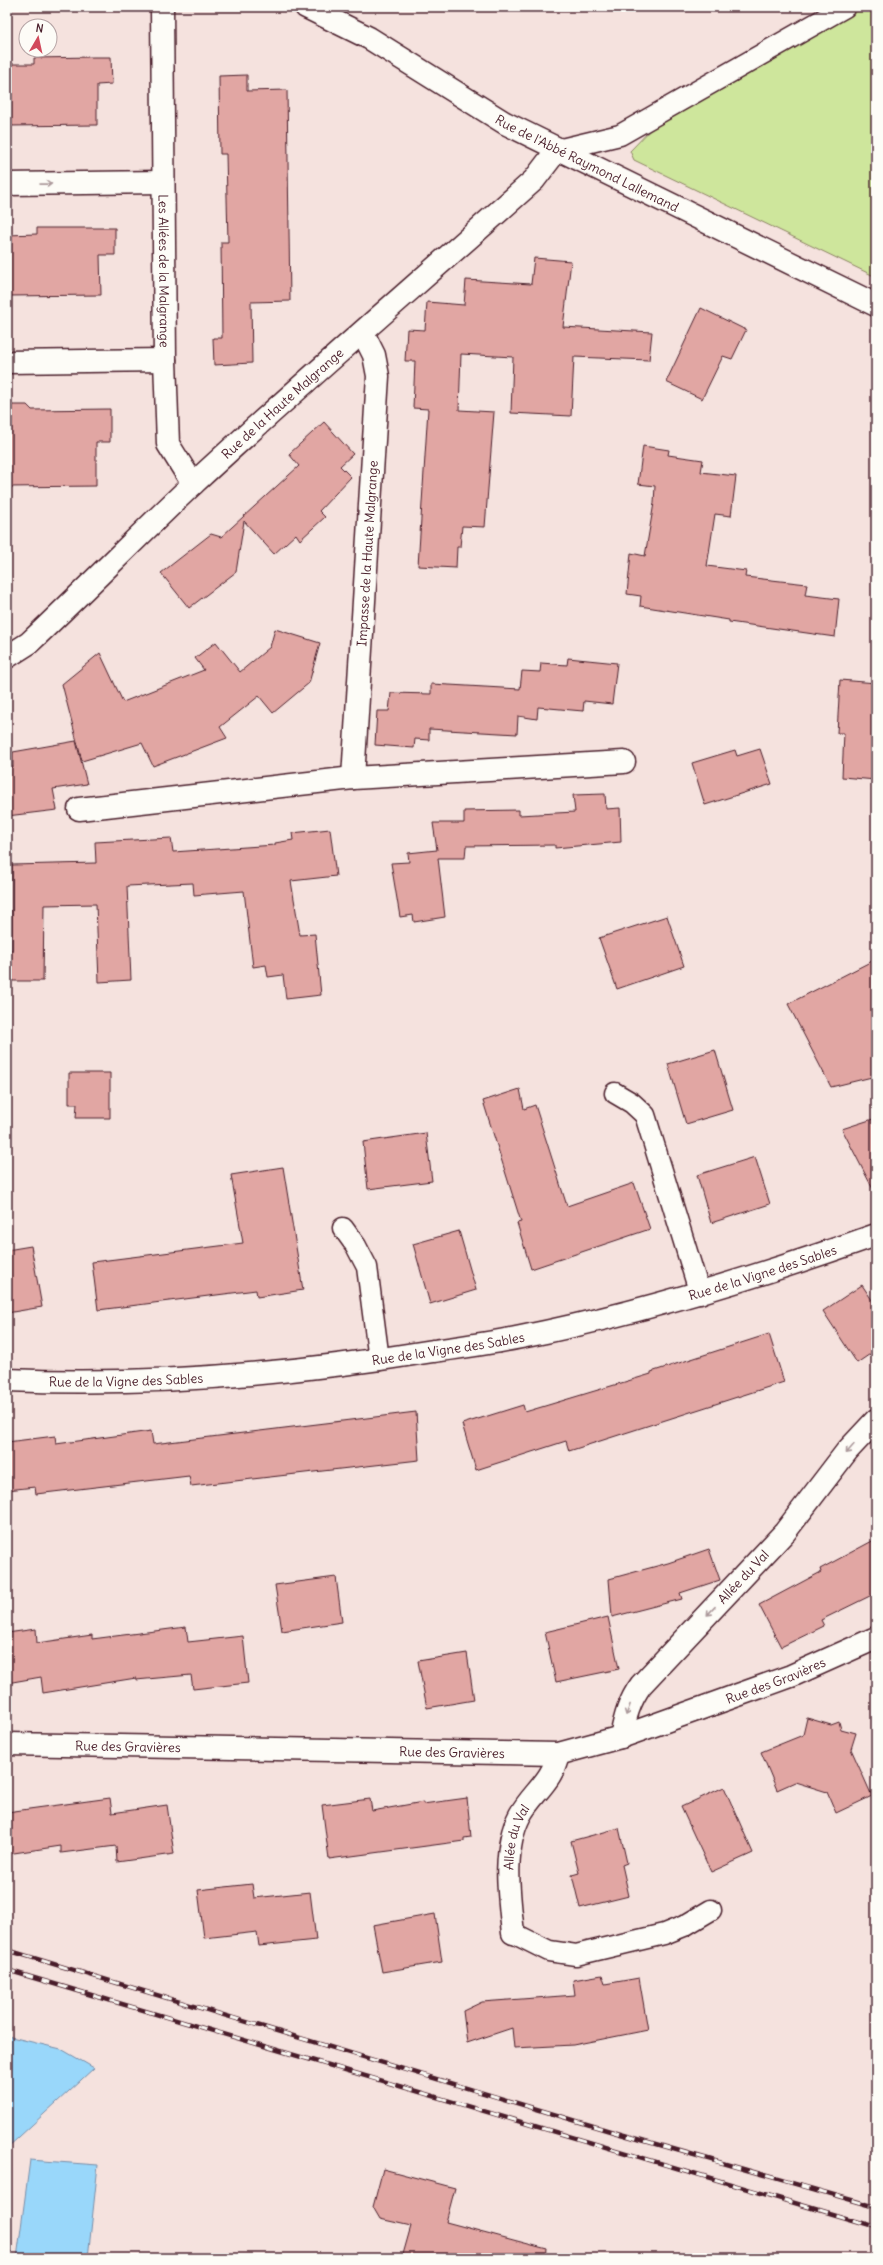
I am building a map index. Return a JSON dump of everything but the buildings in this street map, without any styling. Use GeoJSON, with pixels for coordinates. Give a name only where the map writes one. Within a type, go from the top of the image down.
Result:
{"type":"FeatureCollection","features":[{"type":"Feature","properties":{"kind":"street","name":"Les Allées de la Malgrange"},"geometry":{"type":"LineString","coordinates":[[162,7],[165,360],[168,444],[193,484]]}},
{"type":"Feature","properties":{"kind":"street","name":"Rue de l'Abbé Raymond Lallemand"},"geometry":{"type":"LineString","coordinates":[[306,7],[369,38],[505,123],[557,150],[876,305]]}},
{"type":"Feature","properties":{"kind":"street","name":"Rue de la Haute Malgrange"},"geometry":{"type":"LineString","coordinates":[[7,657],[29,643],[193,484],[297,389],[363,333],[534,180],[557,150]]}},
{"type":"Feature","properties":{"kind":"street","name":"Les Allées de la Malgrange"},"geometry":{"type":"LineString","coordinates":[[7,184],[163,182]]}},
{"type":"Feature","properties":{"kind":"street","name":"Impasse de la Haute Malgrange"},"geometry":{"type":"LineString","coordinates":[[353,778],[378,376],[374,355],[363,333]]}},
{"type":"Feature","properties":{"kind":"street","name":"Les Allées de la Malgrange"},"geometry":{"type":"LineString","coordinates":[[7,362],[165,360]]}},
{"type":"Feature","properties":{"kind":"street"},"geometry":{"type":"LineString","coordinates":[[79,809],[353,778],[624,762]]}},
{"type":"Feature","properties":{"kind":"street","name":"Rue de la Vigne des Sables"},"geometry":{"type":"LineString","coordinates":[[7,1380],[79,1383],[238,1375],[379,1360],[521,1338],[700,1294],[876,1235]]}},
{"type":"Feature","properties":{"kind":"street","name":"Allée du Val"},"geometry":{"type":"LineString","coordinates":[[621,1737],[624,1719],[633,1696],[641,1685],[785,1532],[847,1452],[876,1420]]}},
{"type":"Feature","properties":{"kind":"street","name":"Rue des Gravières"},"geometry":{"type":"LineString","coordinates":[[7,1744],[558,1754],[621,1737],[790,1676],[876,1638]]}},
{"type":"Feature","properties":{"kind":"street","name":"Allée du Val"},"geometry":{"type":"LineString","coordinates":[[512,1933],[508,1866],[516,1825],[520,1814],[548,1780],[556,1766],[558,1754]]}},
{"type":"Feature","properties":{"kind":"lane"},"geometry":{"type":"LineString","coordinates":[[557,150],[620,135],[845,7]]}},
{"type":"Feature","properties":{"kind":"lane"},"geometry":{"type":"LineString","coordinates":[[615,1093],[632,1103],[645,1115],[700,1294]]}},
{"type":"Feature","properties":{"kind":"lane"},"geometry":{"type":"LineString","coordinates":[[343,1228],[356,1246],[367,1267],[379,1360]]}},
{"type":"Feature","properties":{"kind":"lane"},"geometry":{"type":"LineString","coordinates":[[512,1933],[549,1951],[576,1956],[664,1934],[684,1926],[711,1910]]}},
{"type":"Feature","properties":{"kind":"green space"},"geometry":{"type":"Polygon","coordinates":[[[864,7],[876,7],[876,277],[634,160],[630,151],[655,125],[864,7]]]}},
{"type":"Feature","properties":{"kind":"water"},"geometry":{"type":"Polygon","coordinates":[[[7,2036],[61,2049],[94,2068],[7,2148],[7,2036]]]}},
{"type":"Feature","properties":{"kind":"water"},"geometry":{"type":"Polygon","coordinates":[[[30,2160],[98,2165],[88,2258],[17,2258],[30,2160]]]}},
{"type":"Feature","properties":{"kind":"railway"},"geometry":{"type":"LineString","coordinates":[[7,1950],[610,2131],[876,2207]]}},
{"type":"Feature","properties":{"kind":"railway"},"geometry":{"type":"LineString","coordinates":[[7,1970],[876,2227]]}}]}
